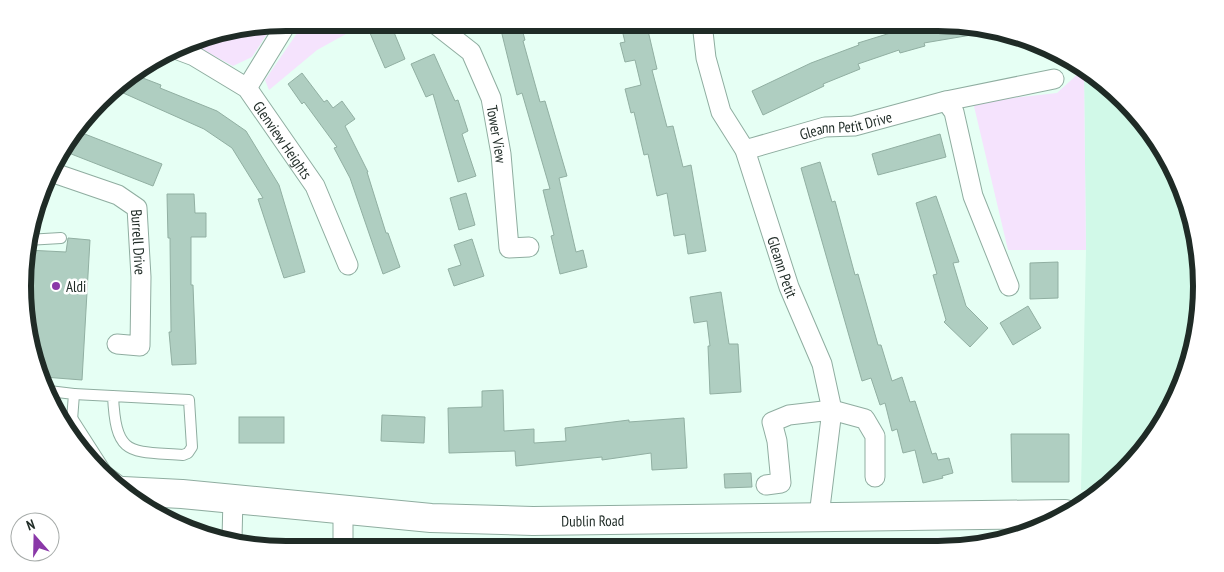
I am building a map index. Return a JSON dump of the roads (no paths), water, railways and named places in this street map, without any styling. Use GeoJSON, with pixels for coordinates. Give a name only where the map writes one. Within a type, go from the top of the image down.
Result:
{"type":"FeatureCollection","features":[{"type":"Feature","properties":{"kind":"main road","name":"Dublin Road"},"geometry":{"type":"LineString","coordinates":[[135,491],[343,508],[420,518],[524,520],[1051,514]]}},
{"type":"Feature","properties":{"kind":"street"},"geometry":{"type":"LineString","coordinates":[[247,88],[281,31]]}},
{"type":"Feature","properties":{"kind":"street","name":"Tower View"},"geometry":{"type":"LineString","coordinates":[[445,31],[471,52],[491,98],[501,154],[510,248],[529,247]]}},
{"type":"Feature","properties":{"kind":"street","name":"Gleann Petit"},"geometry":{"type":"LineString","coordinates":[[703,31],[706,58],[721,112],[745,150],[789,287],[822,364],[832,410],[819,516]]}},
{"type":"Feature","properties":{"kind":"street","name":"Glenview Heights"},"geometry":{"type":"LineString","coordinates":[[185,53],[194,56],[247,88],[315,186],[348,265]]}},
{"type":"Feature","properties":{"kind":"street","name":"Gleann Petit Drive"},"geometry":{"type":"LineString","coordinates":[[745,150],[825,126],[854,126],[946,101],[1054,79]]}},
{"type":"Feature","properties":{"kind":"street"},"geometry":{"type":"LineString","coordinates":[[946,101],[954,112],[973,196],[1009,286]]}},
{"type":"Feature","properties":{"kind":"street","name":"Burrell Drive"},"geometry":{"type":"LineString","coordinates":[[57,174],[118,195],[137,208],[141,277],[140,346],[118,344]]}},
{"type":"Feature","properties":{"kind":"street"},"geometry":{"type":"LineString","coordinates":[[766,485],[781,483],[777,441],[772,422],[790,415],[832,410],[866,419],[875,436],[875,477]]}},
{"type":"Feature","properties":{"kind":"street"},"geometry":{"type":"LineString","coordinates":[[232,535],[233,498]]}},
{"type":"Feature","properties":{"kind":"street"},"geometry":{"type":"LineString","coordinates":[[343,508],[343,541]]}},
{"type":"Feature","properties":{"kind":"lane"},"geometry":{"type":"LineString","coordinates":[[35,240],[61,238]]}},
{"type":"Feature","properties":{"kind":"lane"},"geometry":{"type":"LineString","coordinates":[[55,392],[189,400],[192,447],[188,453],[183,456],[136,452],[126,446],[119,434],[113,396]]}},
{"type":"Feature","properties":{"kind":"lane"},"geometry":{"type":"LineString","coordinates":[[71,423],[74,394]]}},
{"type":"Feature","properties":{"kind":"lane"},"geometry":{"type":"LineString","coordinates":[[72,418],[97,457]]}},
{"type":"Feature","properties":{"kind":"place","name":"Aldi"},"geometry":{"type":"Point","coordinates":[56,286]}}]}
